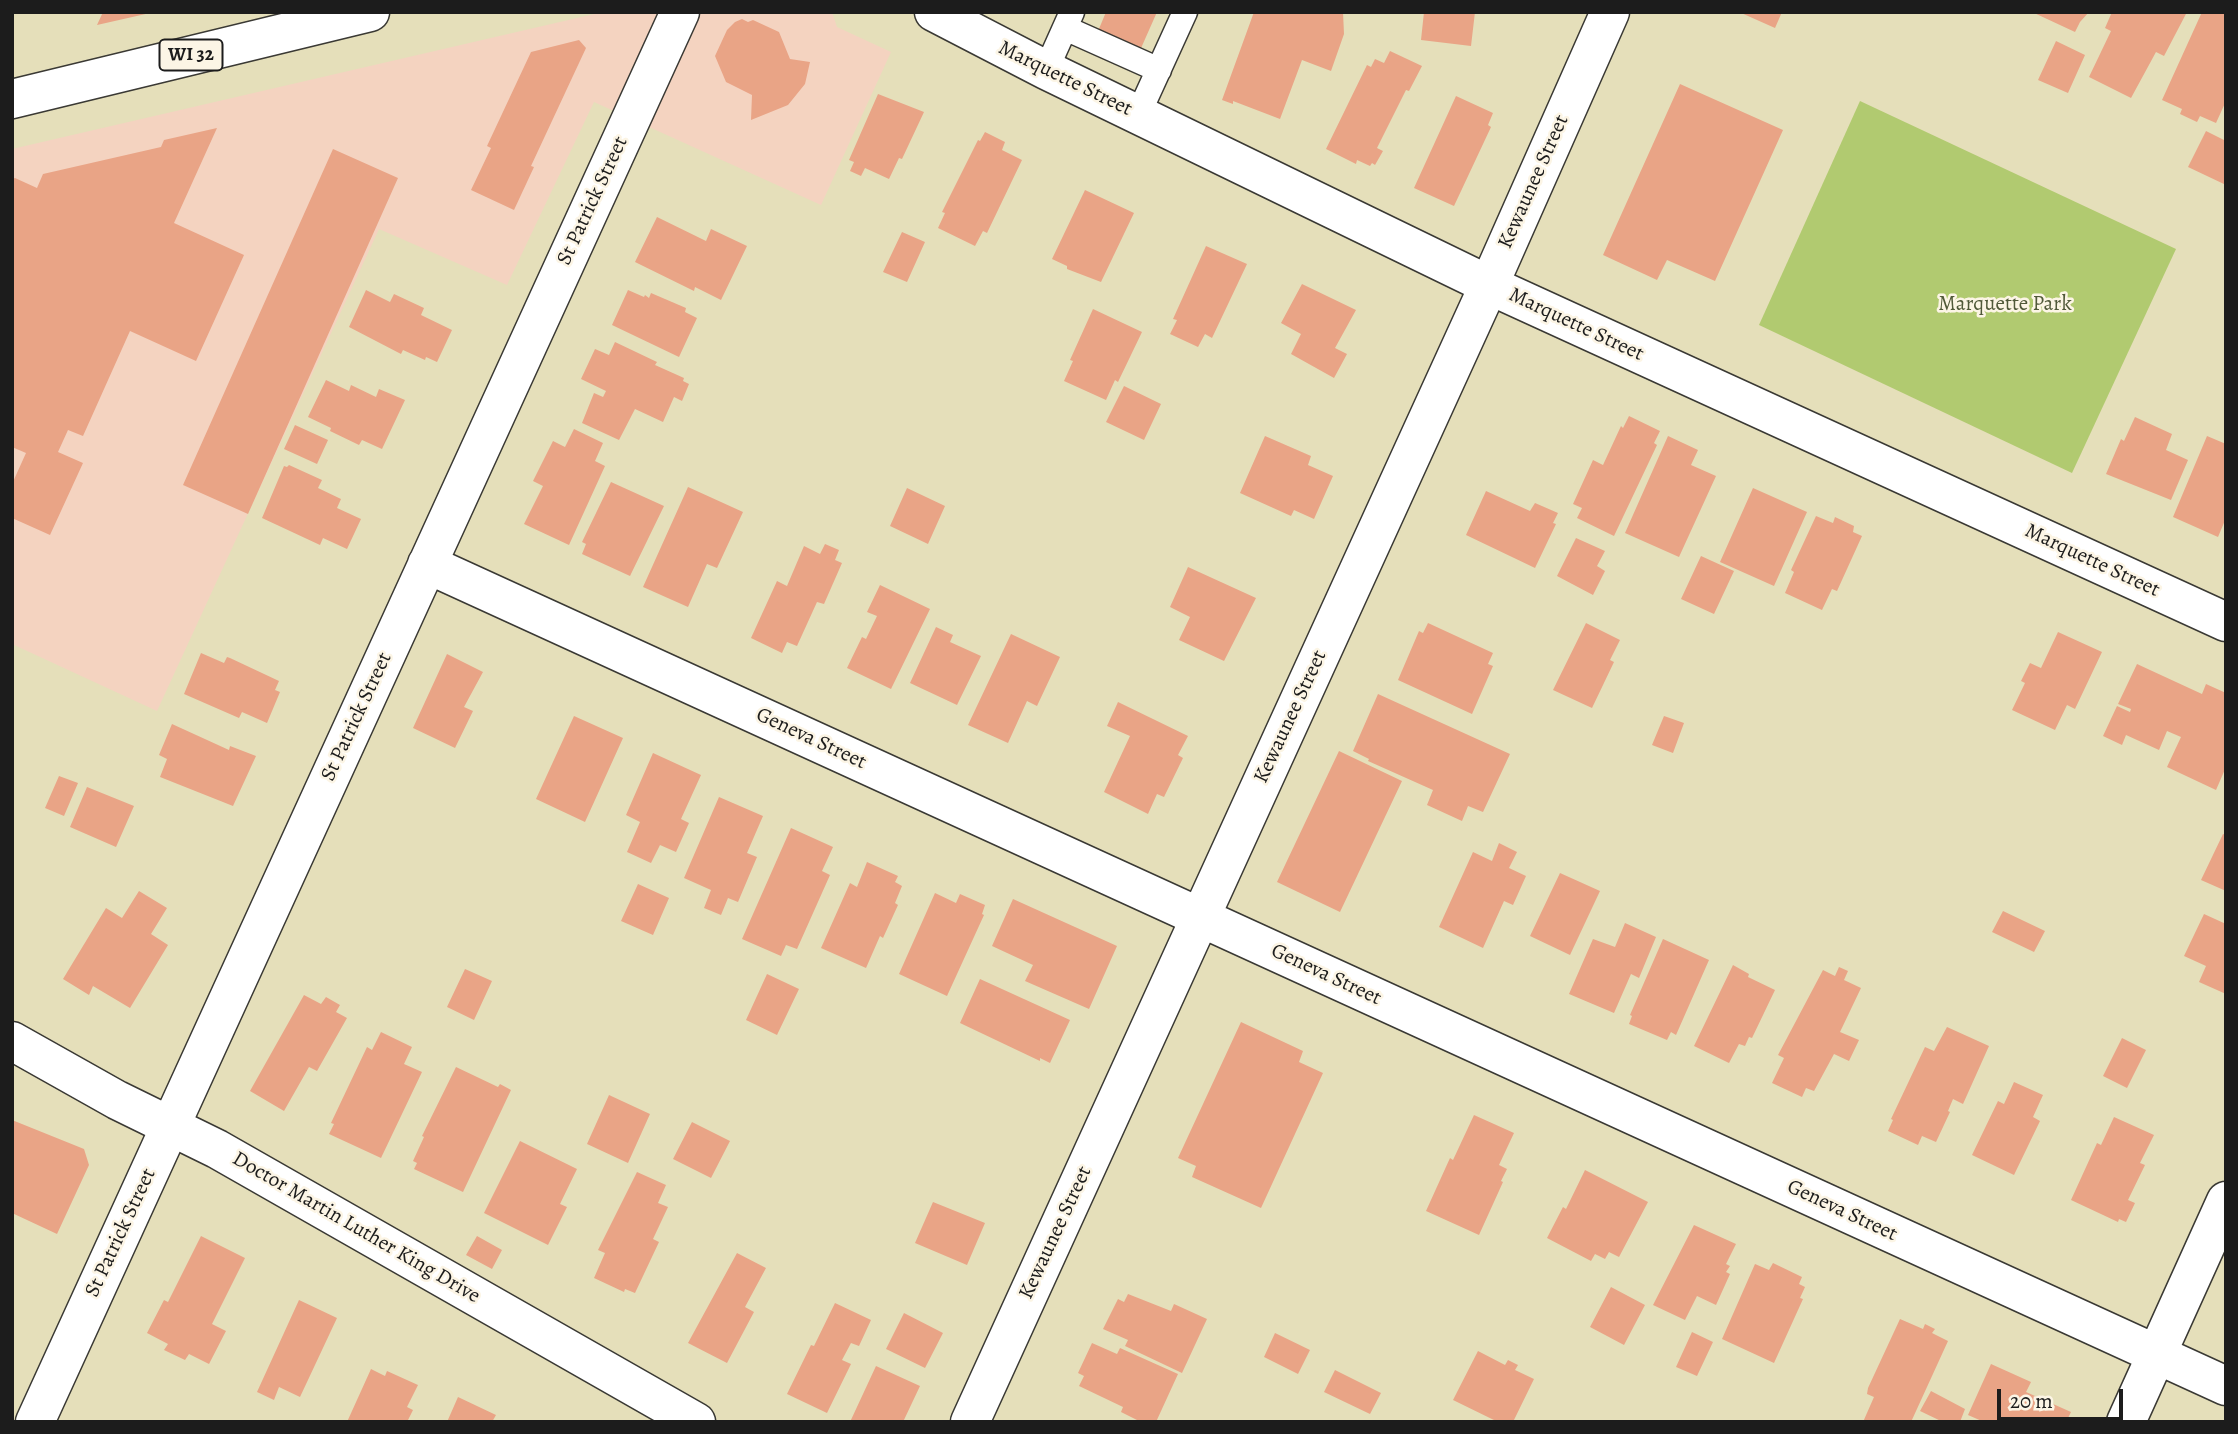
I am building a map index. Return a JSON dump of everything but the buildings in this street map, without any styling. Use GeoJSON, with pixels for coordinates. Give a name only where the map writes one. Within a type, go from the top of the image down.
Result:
{"type":"FeatureCollection","features":[{"type":"Feature","properties":{"kind":"street","name":"WI 32"},"geometry":{"type":"LineString","coordinates":[[12,99],[370,12]]}},
{"type":"Feature","properties":{"kind":"street","name":"St Patrick Street"},"geometry":{"type":"LineString","coordinates":[[35,1422],[680,12]]}},
{"type":"Feature","properties":{"kind":"street","name":"Marquette Street"},"geometry":{"type":"LineString","coordinates":[[934,12],[1046,70],[1489,285],[2226,622]]}},
{"type":"Feature","properties":{"kind":"street","name":"Kewaunee Street"},"geometry":{"type":"LineString","coordinates":[[970,1422],[1489,285],[1610,12]]}},
{"type":"Feature","properties":{"kind":"street","name":"Geneva Street"},"geometry":{"type":"LineString","coordinates":[[427,564],[2226,1386]]}},
{"type":"Feature","properties":{"kind":"street","name":"Doctor Martin Luther King Drive"},"geometry":{"type":"LineString","coordinates":[[12,1041],[117,1100],[217,1149],[696,1422]]}},
{"type":"Feature","properties":{"kind":"street"},"geometry":{"type":"LineString","coordinates":[[2126,1422],[2226,1200]]}},
{"type":"Feature","properties":{"kind":"lane"},"geometry":{"type":"LineString","coordinates":[[1138,115],[1185,12]]}},
{"type":"Feature","properties":{"kind":"lane"},"geometry":{"type":"LineString","coordinates":[[1046,70],[1069,20],[1159,70]]}},
{"type":"Feature","properties":{"kind":"shaded area"},"geometry":{"type":"Polygon","coordinates":[[[603,12],[832,12],[837,27],[891,52],[821,205],[594,102],[507,285],[379,229],[157,711],[12,644],[12,149],[603,12]]]}},
{"type":"Feature","properties":{"kind":"green space","name":"Marquette Park"},"geometry":{"type":"Polygon","coordinates":[[[1860,101],[2176,249],[2072,473],[1759,325],[1860,101]]]}}]}
